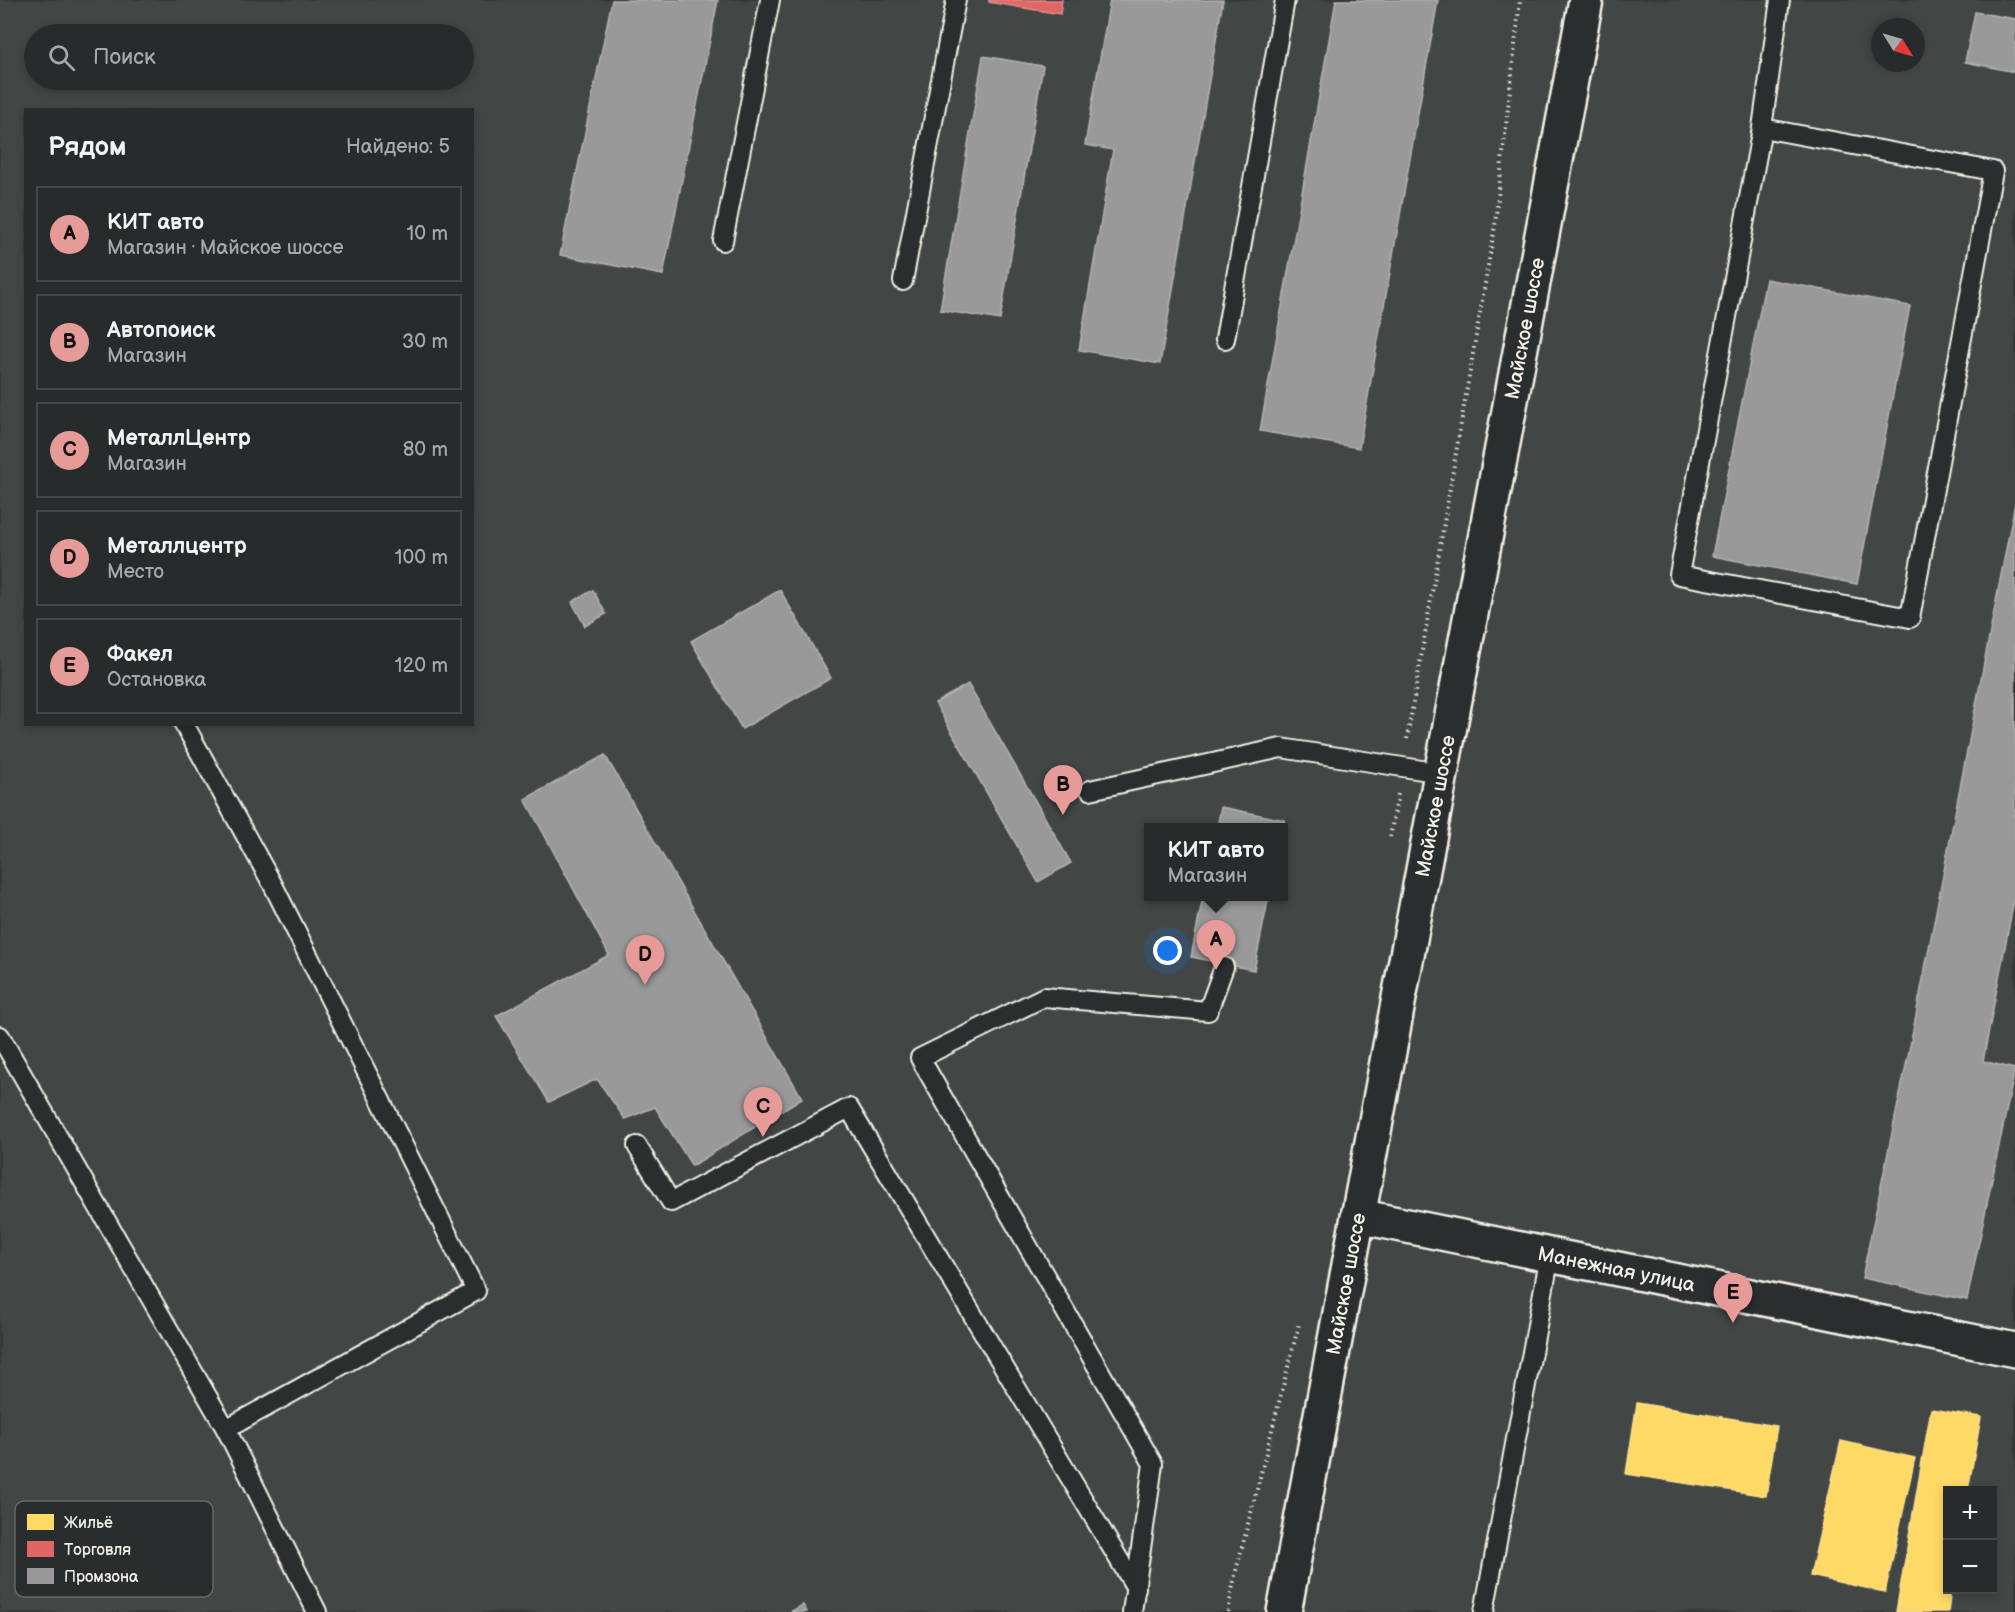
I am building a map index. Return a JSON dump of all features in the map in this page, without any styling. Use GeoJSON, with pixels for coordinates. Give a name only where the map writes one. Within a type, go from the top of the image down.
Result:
{"type":"FeatureCollection","features":[{"type":"Feature","properties":{"kind":"street","name":"Майское шоссе"},"geometry":{"type":"LineString","coordinates":[[1284,1612],[1587,0]]}},
{"type":"Feature","properties":{"kind":"street","name":"Манежная улица"},"geometry":{"type":"LineString","coordinates":[[1358,1216],[2015,1350]]}},
{"type":"Feature","properties":{"kind":"lane"},"geometry":{"type":"LineString","coordinates":[[723,241],[770,0]]}},
{"type":"Feature","properties":{"kind":"lane"},"geometry":{"type":"LineString","coordinates":[[903,281],[956,0]]}},
{"type":"Feature","properties":{"kind":"lane"},"geometry":{"type":"LineString","coordinates":[[1225,339],[1286,0]]}},
{"type":"Feature","properties":{"kind":"lane"},"geometry":{"type":"LineString","coordinates":[[1762,128],[1993,171],[1910,618],[1679,575],[1762,128],[1780,0]]}},
{"type":"Feature","properties":{"kind":"lane"},"geometry":{"type":"LineString","coordinates":[[185,726],[273,885],[476,1291],[226,1429]]}},
{"type":"Feature","properties":{"kind":"lane"},"geometry":{"type":"LineString","coordinates":[[1090,790],[1281,748],[1441,773]]}},
{"type":"Feature","properties":{"kind":"lane"},"geometry":{"type":"LineString","coordinates":[[1132,1612],[1153,1464],[920,1058],[1044,997],[1208,1011],[1224,967]]}},
{"type":"Feature","properties":{"kind":"lane"},"geometry":{"type":"LineString","coordinates":[[0,1036],[226,1429],[317,1612]]}},
{"type":"Feature","properties":{"kind":"lane"},"geometry":{"type":"LineString","coordinates":[[637,1146],[671,1202],[849,1108],[1136,1588]]}},
{"type":"Feature","properties":{"kind":"lane"},"geometry":{"type":"LineString","coordinates":[[1484,1612],[1550,1255]]}},
{"type":"Feature","properties":{"kind":"path"},"geometry":{"type":"LineString","coordinates":[[1389,846],[1495,225],[1520,0]]}},
{"type":"Feature","properties":{"kind":"path"},"geometry":{"type":"LineString","coordinates":[[1228,1612],[1235,1575],[1302,1315]]}},
{"type":"Feature","properties":{"kind":"shaded area"},"geometry":{"type":"Polygon","coordinates":[[[0,0],[2015,0],[2015,1612],[0,1612],[0,0]]]}},
{"type":"Feature","properties":{"kind":"building: Жильё"},"geometry":{"type":"Polygon","coordinates":[[[1637,1403],[1777,1426],[1766,1496],[1626,1474],[1637,1403]]]}},
{"type":"Feature","properties":{"kind":"building: Жильё"},"geometry":{"type":"Polygon","coordinates":[[[1931,1409],[1981,1417],[1969,1486],[1943,1486],[1943,1594],[1950,1594],[1948,1612],[1896,1612],[1931,1409]]]}},
{"type":"Feature","properties":{"kind":"building: Жильё"},"geometry":{"type":"Polygon","coordinates":[[[1841,1441],[1915,1458],[1885,1592],[1810,1576],[1841,1441]]]}},
{"type":"Feature","properties":{"kind":"building: Торговля"},"geometry":{"type":"Polygon","coordinates":[[[989,0],[1062,0],[1060,14],[989,2],[989,0]]]}},
{"type":"Feature","properties":{"kind":"building: Промзона"},"geometry":{"type":"Polygon","coordinates":[[[612,0],[718,0],[663,275],[560,255],[612,0]]]}},
{"type":"Feature","properties":{"kind":"building: Промзона"},"geometry":{"type":"Polygon","coordinates":[[[1110,0],[1223,0],[1160,364],[1079,350],[1113,150],[1085,145],[1110,0]]]}},
{"type":"Feature","properties":{"kind":"building: Промзона"},"geometry":{"type":"Polygon","coordinates":[[[1336,0],[1438,0],[1359,448],[1260,431],[1336,0]]]}},
{"type":"Feature","properties":{"kind":"building: Промзона"},"geometry":{"type":"Polygon","coordinates":[[[1975,12],[2015,19],[2015,72],[1965,62],[1975,12]]]}},
{"type":"Feature","properties":{"kind":"building: Промзона"},"geometry":{"type":"Polygon","coordinates":[[[983,56],[1043,66],[1000,320],[940,310],[983,56]]]}},
{"type":"Feature","properties":{"kind":"building: Промзона"},"geometry":{"type":"Polygon","coordinates":[[[1766,279],[1910,306],[1857,584],[1712,556],[1766,279]]]}},
{"type":"Feature","properties":{"kind":"building: Промзона"},"geometry":{"type":"Polygon","coordinates":[[[2015,503],[2015,895],[1983,1061],[2015,1069],[1967,1300],[1862,1278],[1910,1046],[2015,503]]]}},
{"type":"Feature","properties":{"kind":"building: Промзона"},"geometry":{"type":"Polygon","coordinates":[[[593,590],[606,614],[585,626],[572,602],[593,590]]]}},
{"type":"Feature","properties":{"kind":"building: Промзона"},"geometry":{"type":"Polygon","coordinates":[[[780,590],[831,678],[742,729],[691,641],[780,590]]]}},
{"type":"Feature","properties":{"kind":"building: Промзона"},"geometry":{"type":"Polygon","coordinates":[[[968,684],[1071,863],[1038,882],[935,703],[968,684]]]}},
{"type":"Feature","properties":{"kind":"building: Промзона"},"geometry":{"type":"Polygon","coordinates":[[[605,755],[802,1098],[692,1166],[655,1107],[625,1119],[597,1079],[549,1102],[496,1016],[609,955],[525,799],[605,755]]]}},
{"type":"Feature","properties":{"kind":"building: Промзона"},"geometry":{"type":"Polygon","coordinates":[[[1221,807],[1285,820],[1284,823],[1218,823],[1221,807]]]}},
{"type":"Feature","properties":{"kind":"building: Промзона"},"geometry":{"type":"Polygon","coordinates":[[[1202,901],[1268,901],[1254,970],[1191,957],[1202,901]]]}},
{"type":"Feature","properties":{"kind":"building: Промзона"},"geometry":{"type":"Polygon","coordinates":[[[803,1605],[807,1612],[790,1612],[803,1605]]]}},
{"type":"Feature","properties":{"kind":"place","name":"Автопоиск"},"geometry":{"type":"Point","coordinates":[1063,815]}},
{"type":"Feature","properties":{"kind":"place","name":"КИТ авто"},"geometry":{"type":"Point","coordinates":[1216,970]}},
{"type":"Feature","properties":{"kind":"place","name":"Металлцентр"},"geometry":{"type":"Point","coordinates":[645,985]}},
{"type":"Feature","properties":{"kind":"place","name":"МеталлЦентр"},"geometry":{"type":"Point","coordinates":[763,1137]}},
{"type":"Feature","properties":{"kind":"place","name":"Факел"},"geometry":{"type":"Point","coordinates":[1733,1323]}}]}
